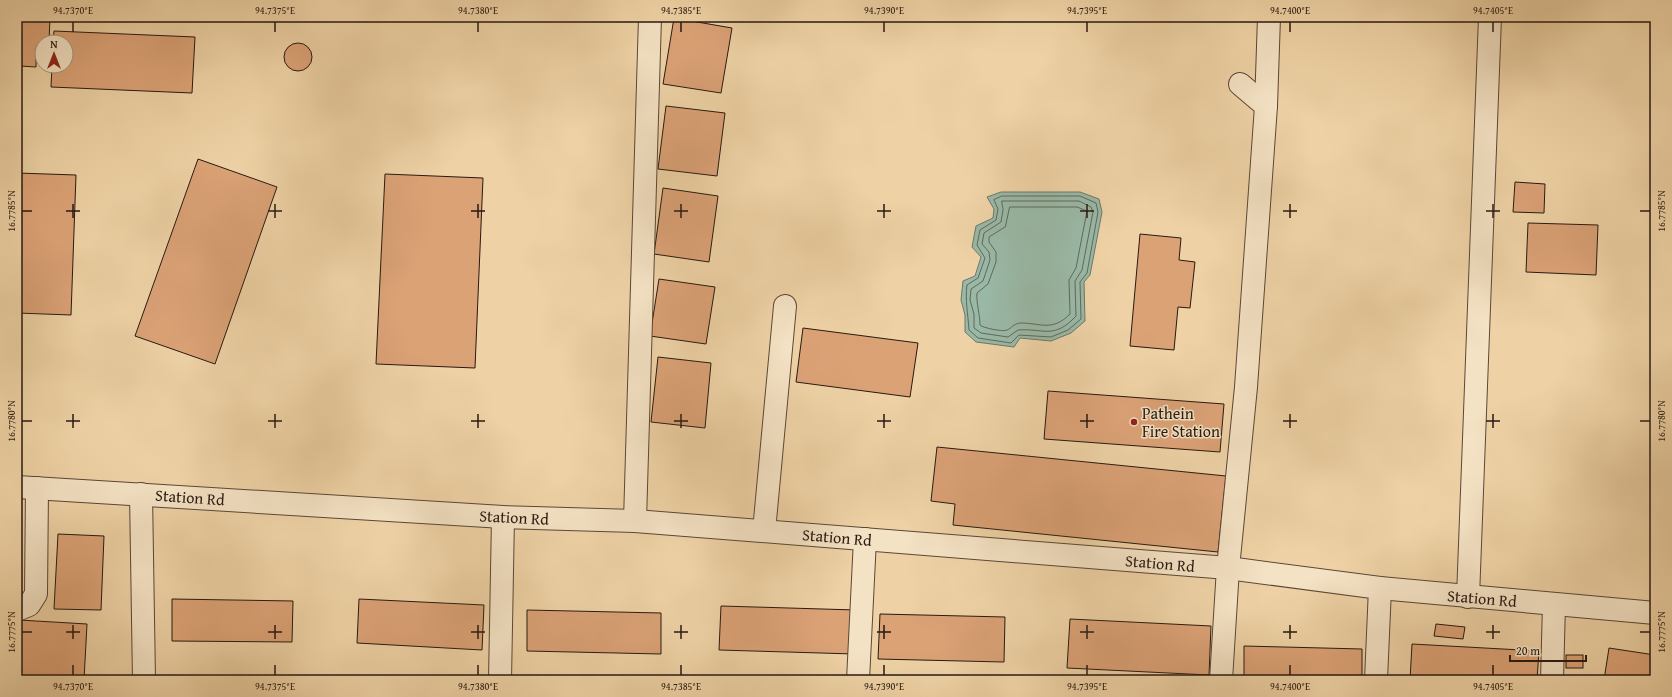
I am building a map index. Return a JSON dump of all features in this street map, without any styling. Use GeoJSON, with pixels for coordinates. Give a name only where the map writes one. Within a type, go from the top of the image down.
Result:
{"type":"FeatureCollection","features":[{"type":"Feature","properties":{"kind":"street"},"geometry":{"type":"LineString","coordinates":[[635,521],[650,17]]}},
{"type":"Feature","properties":{"kind":"street"},"geometry":{"type":"LineString","coordinates":[[1221,680],[1228,568],[1246,387],[1266,106],[1268,17]]}},
{"type":"Feature","properties":{"kind":"street"},"geometry":{"type":"LineString","coordinates":[[1468,597],[1490,17]]}},
{"type":"Feature","properties":{"kind":"street"},"geometry":{"type":"LineString","coordinates":[[1240,84],[1266,106]]}},
{"type":"Feature","properties":{"kind":"street"},"geometry":{"type":"LineString","coordinates":[[764,531],[786,306]]}},
{"type":"Feature","properties":{"kind":"street"},"geometry":{"type":"LineString","coordinates":[[17,610],[29,605],[36,594],[27,488]]}},
{"type":"Feature","properties":{"kind":"street","name":"Station Rd"},"geometry":{"type":"LineString","coordinates":[[27,488],[504,517],[635,521],[1228,568],[1380,588],[1655,613]]}},
{"type":"Feature","properties":{"kind":"street"},"geometry":{"type":"LineString","coordinates":[[141,494],[144,680]]}},
{"type":"Feature","properties":{"kind":"street"},"geometry":{"type":"LineString","coordinates":[[500,680],[504,517]]}},
{"type":"Feature","properties":{"kind":"street"},"geometry":{"type":"LineString","coordinates":[[858,680],[865,539]]}},
{"type":"Feature","properties":{"kind":"street"},"geometry":{"type":"LineString","coordinates":[[1376,680],[1380,588]]}},
{"type":"Feature","properties":{"kind":"street"},"geometry":{"type":"LineString","coordinates":[[1552,680],[1554,604]]}},
{"type":"Feature","properties":{"kind":"water"},"geometry":{"type":"Polygon","coordinates":[[[1001,192],[1080,192],[1099,199],[1102,212],[1090,275],[1084,282],[1085,321],[1071,333],[1051,341],[1020,338],[1014,347],[976,342],[965,332],[965,315],[961,300],[963,281],[975,276],[981,257],[972,247],[976,226],[993,218],[994,209],[987,197],[1001,192]]]}},
{"type":"Feature","properties":{"kind":"building"},"geometry":{"type":"Polygon","coordinates":[[[17,17],[50,17],[49,34],[34,34],[34,67],[20,66],[19,90],[17,90],[17,17]]]}},
{"type":"Feature","properties":{"kind":"building"},"geometry":{"type":"Polygon","coordinates":[[[674,18],[732,28],[721,93],[663,84],[674,18]]]}},
{"type":"Feature","properties":{"kind":"building"},"geometry":{"type":"Polygon","coordinates":[[[54,31],[195,37],[192,93],[51,87],[52,74],[74,74],[74,34],[54,34],[54,31]]]}},
{"type":"Feature","properties":{"kind":"building"},"geometry":{"type":"Polygon","coordinates":[[[298,43],[308,47],[312,57],[308,67],[298,71],[288,67],[284,57],[288,47],[298,43]]]}},
{"type":"Feature","properties":{"kind":"building"},"geometry":{"type":"Polygon","coordinates":[[[666,106],[725,113],[717,176],[658,169],[666,106]]]}},
{"type":"Feature","properties":{"kind":"building"},"geometry":{"type":"Polygon","coordinates":[[[198,159],[277,187],[215,364],[135,336],[198,159]]]}},
{"type":"Feature","properties":{"kind":"building"},"geometry":{"type":"Polygon","coordinates":[[[17,173],[76,175],[71,315],[17,313],[17,173]]]}},
{"type":"Feature","properties":{"kind":"building"},"geometry":{"type":"Polygon","coordinates":[[[385,174],[483,178],[475,368],[376,364],[385,174]]]}},
{"type":"Feature","properties":{"kind":"building"},"geometry":{"type":"Polygon","coordinates":[[[1515,182],[1545,184],[1544,213],[1513,212],[1515,182]]]}},
{"type":"Feature","properties":{"kind":"building"},"geometry":{"type":"Polygon","coordinates":[[[663,188],[718,196],[709,262],[654,254],[663,188]]]}},
{"type":"Feature","properties":{"kind":"building"},"geometry":{"type":"Polygon","coordinates":[[[1528,223],[1598,225],[1596,275],[1526,272],[1528,223]]]}},
{"type":"Feature","properties":{"kind":"building"},"geometry":{"type":"Polygon","coordinates":[[[1140,234],[1181,238],[1179,260],[1195,262],[1190,308],[1178,307],[1174,350],[1130,346],[1140,234]]]}},
{"type":"Feature","properties":{"kind":"building"},"geometry":{"type":"Polygon","coordinates":[[[659,279],[715,287],[706,344],[650,336],[659,279]]]}},
{"type":"Feature","properties":{"kind":"building"},"geometry":{"type":"Polygon","coordinates":[[[803,328],[918,343],[910,397],[796,382],[803,328]]]}},
{"type":"Feature","properties":{"kind":"building"},"geometry":{"type":"Polygon","coordinates":[[[658,357],[711,363],[705,428],[651,422],[658,357]]]}},
{"type":"Feature","properties":{"kind":"building"},"geometry":{"type":"Polygon","coordinates":[[[1048,391],[1224,404],[1220,452],[1044,439],[1048,391]]]}},
{"type":"Feature","properties":{"kind":"building"},"geometry":{"type":"Polygon","coordinates":[[[937,447],[1226,476],[1218,552],[953,525],[955,504],[931,501],[937,447]]]}},
{"type":"Feature","properties":{"kind":"building"},"geometry":{"type":"Polygon","coordinates":[[[58,534],[104,536],[101,610],[54,609],[58,534]]]}},
{"type":"Feature","properties":{"kind":"building"},"geometry":{"type":"Polygon","coordinates":[[[172,599],[293,601],[292,642],[172,641],[172,599]]]}},
{"type":"Feature","properties":{"kind":"building"},"geometry":{"type":"Polygon","coordinates":[[[359,599],[484,605],[482,650],[357,643],[359,599]]]}},
{"type":"Feature","properties":{"kind":"building"},"geometry":{"type":"Polygon","coordinates":[[[721,606],[856,610],[854,654],[719,650],[721,606]]]}},
{"type":"Feature","properties":{"kind":"building"},"geometry":{"type":"Polygon","coordinates":[[[527,610],[661,613],[661,654],[527,651],[527,610]]]}},
{"type":"Feature","properties":{"kind":"building"},"geometry":{"type":"Polygon","coordinates":[[[880,614],[1005,617],[1004,662],[878,659],[880,614]]]}},
{"type":"Feature","properties":{"kind":"building"},"geometry":{"type":"Polygon","coordinates":[[[1070,619],[1211,626],[1209,675],[1067,668],[1070,619]]]}},
{"type":"Feature","properties":{"kind":"building"},"geometry":{"type":"Polygon","coordinates":[[[19,620],[87,624],[84,680],[17,680],[19,620]]]}},
{"type":"Feature","properties":{"kind":"building"},"geometry":{"type":"Polygon","coordinates":[[[1436,624],[1465,627],[1463,639],[1434,636],[1436,624]]]}},
{"type":"Feature","properties":{"kind":"building"},"geometry":{"type":"Polygon","coordinates":[[[1412,644],[1539,651],[1537,680],[1410,680],[1412,644]]]}},
{"type":"Feature","properties":{"kind":"building"},"geometry":{"type":"Polygon","coordinates":[[[1244,646],[1362,649],[1362,680],[1244,680],[1244,646]]]}},
{"type":"Feature","properties":{"kind":"building"},"geometry":{"type":"Polygon","coordinates":[[[1609,648],[1655,655],[1655,680],[1604,680],[1609,648]]]}},
{"type":"Feature","properties":{"kind":"building"},"geometry":{"type":"Polygon","coordinates":[[[1566,655],[1583,655],[1583,668],[1566,668],[1566,655]]]}},
{"type":"Feature","properties":{"kind":"place","name":"Pathein Fire Station"},"geometry":{"type":"Point","coordinates":[1134,422]}}]}
